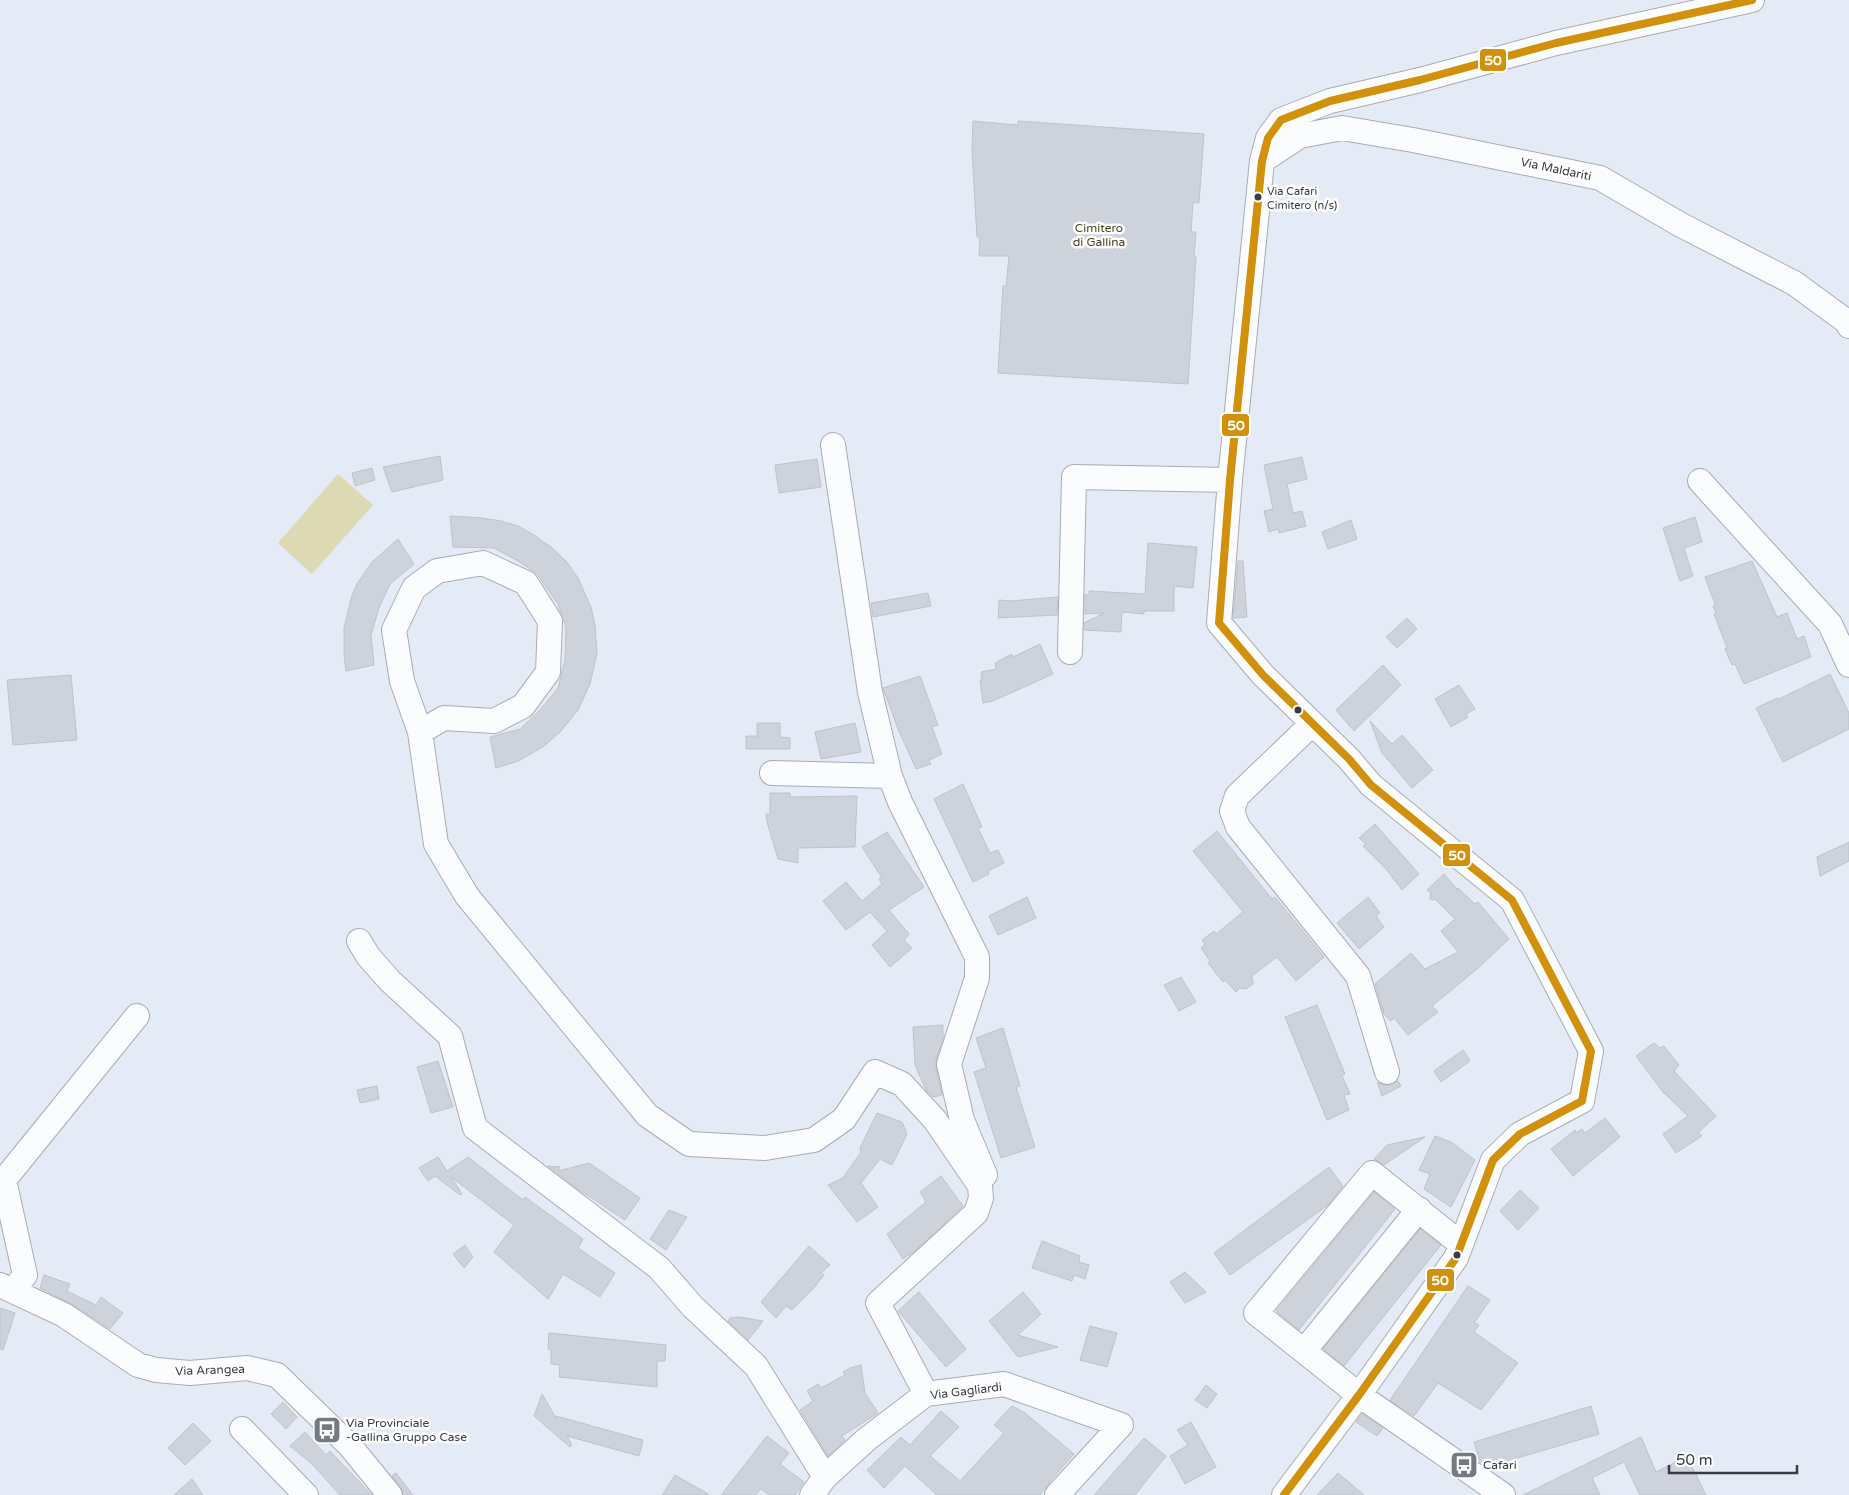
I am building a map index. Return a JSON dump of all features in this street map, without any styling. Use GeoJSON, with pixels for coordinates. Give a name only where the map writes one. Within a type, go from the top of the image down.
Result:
{"type":"FeatureCollection","features":[{"type":"Feature","properties":{"kind":"street"},"geometry":{"type":"LineString","coordinates":[[1284,1495],[1359,1395],[1456,1258],[1493,1160],[1520,1134],[1582,1101],[1591,1052],[1512,900],[1371,785],[1349,759],[1263,675],[1219,623],[1230,480],[1262,161],[1268,138],[1281,120],[1330,101],[1420,80],[1556,43],[1752,0]]}},
{"type":"Feature","properties":{"kind":"street","name":"Via Maldariti"},"geometry":{"type":"LineString","coordinates":[[1262,161],[1300,136],[1342,128],[1413,140],[1600,178],[1681,225],[1794,283],[1846,321],[1849,326]]}},
{"type":"Feature","properties":{"kind":"street"},"geometry":{"type":"LineString","coordinates":[[833,445],[870,692],[890,776],[900,802],[977,957],[977,978],[948,1064],[962,1120],[987,1181],[980,1186]]}},
{"type":"Feature","properties":{"kind":"street"},"geometry":{"type":"LineString","coordinates":[[1070,652],[1074,477],[1230,480]]}},
{"type":"Feature","properties":{"kind":"street"},"geometry":{"type":"LineString","coordinates":[[1700,480],[1830,624],[1849,665]]}},
{"type":"Feature","properties":{"kind":"street"},"geometry":{"type":"LineString","coordinates":[[420,732],[444,718],[494,721],[523,706],[548,672],[550,621],[526,583],[483,564],[437,571],[414,588],[394,630],[402,680],[420,732],[436,844],[467,896],[647,1116],[689,1144],[765,1148],[814,1140],[844,1119],[875,1072],[902,1084],[935,1120],[980,1186],[981,1198],[976,1213],[878,1303],[926,1394]]}},
{"type":"Feature","properties":{"kind":"street"},"geometry":{"type":"LineString","coordinates":[[1312,724],[1237,796],[1232,811],[1238,827],[1358,976],[1387,1072]]}},
{"type":"Feature","properties":{"kind":"street"},"geometry":{"type":"LineString","coordinates":[[772,773],[890,776]]}},
{"type":"Feature","properties":{"kind":"street"},"geometry":{"type":"LineString","coordinates":[[359,941],[368,956],[390,981],[450,1036],[475,1128],[659,1268],[693,1307],[756,1366],[818,1486]]}},
{"type":"Feature","properties":{"kind":"street"},"geometry":{"type":"LineString","coordinates":[[7,1288],[25,1275],[4,1180],[137,1016]]}},
{"type":"Feature","properties":{"kind":"street"},"geometry":{"type":"LineString","coordinates":[[1461,1244],[1372,1173],[1256,1313],[1359,1395],[1503,1495]]}},
{"type":"Feature","properties":{"kind":"street"},"geometry":{"type":"LineString","coordinates":[[1304,1351],[1419,1209]]}},
{"type":"Feature","properties":{"kind":"street","name":"Via Arangea"},"geometry":{"type":"LineString","coordinates":[[7,1288],[64,1314],[138,1365],[156,1370],[190,1373],[247,1368],[277,1375],[350,1446],[390,1495]]}},
{"type":"Feature","properties":{"kind":"street","name":"Via Gagliardi"},"geometry":{"type":"LineString","coordinates":[[818,1486],[867,1439],[926,1394],[1004,1384],[1121,1425],[1057,1495]]}},
{"type":"Feature","properties":{"kind":"street"},"geometry":{"type":"LineString","coordinates":[[242,1429],[306,1495]]}},
{"type":"Feature","properties":{"kind":"shaded area"},"geometry":{"type":"Polygon","coordinates":[[[338,474],[373,505],[312,574],[278,543],[338,474]]]}},
{"type":"Feature","properties":{"kind":"building","name":"Cimitero di Gallina"},"geometry":{"type":"Polygon","coordinates":[[[973,121],[1018,125],[1018,121],[1204,134],[1199,203],[1193,202],[1191,232],[1196,232],[1194,257],[1196,257],[1188,384],[998,373],[1003,286],[1006,286],[1009,256],[979,256],[980,237],[977,237],[972,151],[973,121]]]}},
{"type":"Feature","properties":{"kind":"building"},"geometry":{"type":"Polygon","coordinates":[[[440,456],[443,480],[392,492],[383,467],[440,456]]]}},
{"type":"Feature","properties":{"kind":"building"},"geometry":{"type":"Polygon","coordinates":[[[1302,457],[1307,479],[1287,484],[1293,513],[1302,511],[1306,526],[1279,533],[1278,529],[1269,532],[1264,511],[1273,509],[1264,465],[1302,457]]]}},
{"type":"Feature","properties":{"kind":"building"},"geometry":{"type":"Polygon","coordinates":[[[817,459],[821,487],[779,493],[775,465],[817,459]]]}},
{"type":"Feature","properties":{"kind":"building"},"geometry":{"type":"Polygon","coordinates":[[[372,468],[375,480],[355,486],[352,473],[372,468]]]}},
{"type":"Feature","properties":{"kind":"building"},"geometry":{"type":"Polygon","coordinates":[[[450,516],[482,518],[518,526],[551,547],[566,561],[578,578],[591,607],[595,625],[597,653],[590,684],[578,710],[561,731],[543,747],[518,761],[496,768],[490,737],[520,729],[540,710],[558,688],[565,660],[566,627],[558,604],[537,574],[494,548],[453,547],[450,516]]]}},
{"type":"Feature","properties":{"kind":"building"},"geometry":{"type":"Polygon","coordinates":[[[1695,517],[1702,542],[1684,548],[1693,576],[1680,581],[1663,528],[1695,517]]]}},
{"type":"Feature","properties":{"kind":"building"},"geometry":{"type":"Polygon","coordinates":[[[1351,520],[1357,539],[1328,549],[1322,532],[1351,520]]]}},
{"type":"Feature","properties":{"kind":"building"},"geometry":{"type":"Polygon","coordinates":[[[398,539],[414,564],[390,584],[379,608],[371,635],[374,665],[346,671],[344,628],[352,595],[372,562],[398,539]]]}},
{"type":"Feature","properties":{"kind":"building"},"geometry":{"type":"Polygon","coordinates":[[[1148,543],[1197,547],[1193,588],[1174,586],[1174,611],[1144,611],[1144,614],[1122,612],[1121,632],[1084,630],[1084,623],[1104,613],[1085,614],[1085,595],[1089,594],[1089,591],[1145,594],[1148,543]]]}},
{"type":"Feature","properties":{"kind":"building"},"geometry":{"type":"Polygon","coordinates":[[[1238,561],[1243,561],[1247,617],[1233,618],[1238,561]]]}},
{"type":"Feature","properties":{"kind":"building"},"geometry":{"type":"Polygon","coordinates":[[[1752,561],[1777,617],[1787,613],[1797,639],[1804,636],[1811,657],[1744,684],[1735,664],[1732,665],[1725,649],[1727,648],[1714,614],[1716,613],[1713,606],[1715,604],[1705,577],[1752,561]]]}},
{"type":"Feature","properties":{"kind":"building"},"geometry":{"type":"Polygon","coordinates":[[[928,593],[931,606],[873,617],[871,603],[928,593]]]}},
{"type":"Feature","properties":{"kind":"building"},"geometry":{"type":"Polygon","coordinates":[[[1058,597],[1057,615],[998,618],[999,600],[1010,601],[1058,597]]]}},
{"type":"Feature","properties":{"kind":"building"},"geometry":{"type":"Polygon","coordinates":[[[1407,618],[1417,629],[1397,648],[1386,637],[1407,618]]]}},
{"type":"Feature","properties":{"kind":"building"},"geometry":{"type":"Polygon","coordinates":[[[1040,644],[1053,674],[993,701],[983,703],[980,680],[982,680],[981,672],[996,669],[995,663],[1012,654],[1013,657],[1040,644]]]}},
{"type":"Feature","properties":{"kind":"building"},"geometry":{"type":"Polygon","coordinates":[[[1383,665],[1401,685],[1354,731],[1336,710],[1383,665]]]}},
{"type":"Feature","properties":{"kind":"building"},"geometry":{"type":"Polygon","coordinates":[[[1830,674],[1849,713],[1849,729],[1783,762],[1756,708],[1830,674]]]}},
{"type":"Feature","properties":{"kind":"building"},"geometry":{"type":"Polygon","coordinates":[[[71,675],[77,740],[13,745],[7,680],[71,675]]]}},
{"type":"Feature","properties":{"kind":"building"},"geometry":{"type":"Polygon","coordinates":[[[920,676],[938,725],[932,727],[942,754],[929,760],[931,764],[916,769],[898,729],[883,688],[920,676]]]}},
{"type":"Feature","properties":{"kind":"building"},"geometry":{"type":"Polygon","coordinates":[[[1459,685],[1475,709],[1466,714],[1468,717],[1451,727],[1435,699],[1459,685]]]}},
{"type":"Feature","properties":{"kind":"building"},"geometry":{"type":"Polygon","coordinates":[[[1370,721],[1392,744],[1402,735],[1433,770],[1412,788],[1382,753],[1370,721]]]}},
{"type":"Feature","properties":{"kind":"building"},"geometry":{"type":"Polygon","coordinates":[[[757,723],[780,723],[780,737],[790,738],[790,749],[746,749],[746,736],[757,736],[757,723]]]}},
{"type":"Feature","properties":{"kind":"building"},"geometry":{"type":"Polygon","coordinates":[[[855,723],[861,752],[821,759],[815,732],[855,723]]]}},
{"type":"Feature","properties":{"kind":"building"},"geometry":{"type":"Polygon","coordinates":[[[963,784],[982,827],[978,828],[990,853],[998,850],[1004,863],[988,871],[989,874],[973,882],[934,799],[963,784]]]}},
{"type":"Feature","properties":{"kind":"building"},"geometry":{"type":"Polygon","coordinates":[[[770,793],[790,793],[790,797],[857,796],[855,847],[798,848],[798,863],[778,859],[766,814],[770,814],[770,793]]]}},
{"type":"Feature","properties":{"kind":"building"},"geometry":{"type":"Polygon","coordinates":[[[1375,824],[1419,874],[1402,890],[1386,869],[1363,846],[1366,844],[1359,838],[1375,824]]]}},
{"type":"Feature","properties":{"kind":"building"},"geometry":{"type":"Polygon","coordinates":[[[1217,831],[1272,899],[1275,897],[1324,957],[1296,981],[1277,957],[1252,976],[1253,984],[1246,989],[1240,988],[1236,992],[1225,980],[1223,982],[1208,963],[1210,961],[1201,948],[1205,944],[1202,940],[1214,931],[1216,934],[1243,912],[1193,851],[1217,831]]]}},
{"type":"Feature","properties":{"kind":"building"},"geometry":{"type":"Polygon","coordinates":[[[887,832],[924,887],[889,910],[909,934],[904,940],[912,948],[890,967],[872,945],[887,931],[870,912],[846,930],[823,901],[846,882],[862,901],[882,884],[879,879],[882,878],[862,847],[887,832]]]}},
{"type":"Feature","properties":{"kind":"building"},"geometry":{"type":"Polygon","coordinates":[[[1849,842],[1849,861],[1820,876],[1817,857],[1849,842]]]}},
{"type":"Feature","properties":{"kind":"building"},"geometry":{"type":"Polygon","coordinates":[[[1444,874],[1457,889],[1475,904],[1478,902],[1509,939],[1477,969],[1432,1006],[1438,1012],[1408,1035],[1394,1018],[1391,1021],[1384,1014],[1375,984],[1411,953],[1425,969],[1458,952],[1441,931],[1455,919],[1436,900],[1430,899],[1431,893],[1427,890],[1444,874]]]}},
{"type":"Feature","properties":{"kind":"building"},"geometry":{"type":"Polygon","coordinates":[[[1027,897],[1036,918],[998,935],[989,916],[1027,897]]]}},
{"type":"Feature","properties":{"kind":"building"},"geometry":{"type":"Polygon","coordinates":[[[1368,897],[1380,913],[1376,916],[1384,927],[1359,949],[1337,923],[1368,897]]]}},
{"type":"Feature","properties":{"kind":"building"},"geometry":{"type":"Polygon","coordinates":[[[1181,977],[1196,1002],[1179,1011],[1164,985],[1181,977]]]}},
{"type":"Feature","properties":{"kind":"building"},"geometry":{"type":"Polygon","coordinates":[[[1317,1005],[1345,1074],[1342,1076],[1350,1094],[1344,1095],[1349,1110],[1327,1120],[1285,1017],[1317,1005]]]}},
{"type":"Feature","properties":{"kind":"building"},"geometry":{"type":"Polygon","coordinates":[[[943,1025],[943,1038],[936,1060],[942,1095],[933,1097],[926,1090],[915,1065],[913,1027],[943,1025]]]}},
{"type":"Feature","properties":{"kind":"building"},"geometry":{"type":"Polygon","coordinates":[[[1003,1028],[1020,1086],[1016,1087],[1035,1147],[1001,1158],[974,1072],[986,1068],[976,1038],[1003,1028]]]}},
{"type":"Feature","properties":{"kind":"building"},"geometry":{"type":"Polygon","coordinates":[[[1654,1043],[1660,1048],[1664,1046],[1679,1065],[1674,1071],[1716,1116],[1698,1133],[1702,1136],[1676,1153],[1663,1134],[1688,1116],[1663,1092],[1636,1056],[1654,1043]]]}},
{"type":"Feature","properties":{"kind":"building"},"geometry":{"type":"Polygon","coordinates":[[[1463,1050],[1470,1061],[1441,1082],[1434,1071],[1463,1050]]]}},
{"type":"Feature","properties":{"kind":"building"},"geometry":{"type":"Polygon","coordinates":[[[438,1061],[453,1107],[431,1113],[417,1067],[438,1061]]]}},
{"type":"Feature","properties":{"kind":"building"},"geometry":{"type":"Polygon","coordinates":[[[1398,1081],[1401,1086],[1382,1096],[1377,1082],[1383,1085],[1390,1085],[1398,1081]]]}},
{"type":"Feature","properties":{"kind":"building"},"geometry":{"type":"Polygon","coordinates":[[[377,1086],[379,1099],[360,1103],[357,1090],[377,1086]]]}},
{"type":"Feature","properties":{"kind":"building"},"geometry":{"type":"Polygon","coordinates":[[[877,1113],[902,1122],[907,1134],[892,1165],[880,1159],[861,1183],[878,1207],[857,1222],[828,1185],[843,1178],[861,1152],[860,1148],[877,1113]]]}},
{"type":"Feature","properties":{"kind":"building"},"geometry":{"type":"Polygon","coordinates":[[[1605,1118],[1620,1137],[1573,1176],[1551,1149],[1575,1130],[1576,1133],[1582,1129],[1585,1133],[1605,1118]]]}},
{"type":"Feature","properties":{"kind":"building"},"geometry":{"type":"Polygon","coordinates":[[[1435,1136],[1451,1142],[1475,1160],[1451,1207],[1424,1189],[1430,1174],[1419,1170],[1435,1136]]]}},
{"type":"Feature","properties":{"kind":"building"},"geometry":{"type":"Polygon","coordinates":[[[1425,1137],[1384,1165],[1374,1159],[1387,1145],[1425,1137]]]}},
{"type":"Feature","properties":{"kind":"building"},"geometry":{"type":"Polygon","coordinates":[[[438,1157],[447,1171],[468,1157],[523,1200],[525,1197],[583,1239],[578,1248],[615,1273],[600,1297],[563,1274],[548,1299],[494,1252],[514,1225],[451,1177],[462,1194],[460,1195],[435,1176],[428,1181],[419,1168],[438,1157]]]}},
{"type":"Feature","properties":{"kind":"building"},"geometry":{"type":"Polygon","coordinates":[[[589,1163],[640,1198],[625,1220],[575,1187],[548,1166],[560,1167],[558,1171],[589,1163]]]}},
{"type":"Feature","properties":{"kind":"building"},"geometry":{"type":"Polygon","coordinates":[[[1329,1167],[1343,1186],[1328,1205],[1230,1275],[1214,1253],[1329,1167]]]}},
{"type":"Feature","properties":{"kind":"building"},"geometry":{"type":"Polygon","coordinates":[[[941,1176],[963,1206],[916,1250],[903,1259],[887,1234],[926,1202],[920,1192],[941,1176]]]}},
{"type":"Feature","properties":{"kind":"building"},"geometry":{"type":"Polygon","coordinates":[[[1520,1190],[1539,1208],[1518,1230],[1500,1211],[1520,1190]]]}},
{"type":"Feature","properties":{"kind":"building"},"geometry":{"type":"Polygon","coordinates":[[[1374,1192],[1395,1209],[1299,1330],[1276,1311],[1374,1192]]]}},
{"type":"Feature","properties":{"kind":"building"},"geometry":{"type":"Polygon","coordinates":[[[669,1210],[687,1217],[666,1250],[650,1239],[669,1210]]]}},
{"type":"Feature","properties":{"kind":"building"},"geometry":{"type":"Polygon","coordinates":[[[1420,1229],[1441,1245],[1344,1366],[1323,1349],[1420,1229]]]}},
{"type":"Feature","properties":{"kind":"building"},"geometry":{"type":"Polygon","coordinates":[[[1042,1241],[1080,1256],[1079,1262],[1089,1265],[1085,1279],[1074,1275],[1072,1281],[1032,1268],[1042,1241]]]}},
{"type":"Feature","properties":{"kind":"building"},"geometry":{"type":"Polygon","coordinates":[[[465,1245],[473,1257],[464,1268],[453,1254],[465,1245]]]}},
{"type":"Feature","properties":{"kind":"building"},"geometry":{"type":"Polygon","coordinates":[[[809,1246],[830,1265],[821,1273],[824,1275],[812,1290],[792,1310],[786,1306],[776,1318],[761,1302],[809,1246]]]}},
{"type":"Feature","properties":{"kind":"building"},"geometry":{"type":"Polygon","coordinates":[[[1185,1272],[1206,1292],[1185,1303],[1170,1282],[1185,1272]]]}},
{"type":"Feature","properties":{"kind":"building"},"geometry":{"type":"Polygon","coordinates":[[[44,1275],[70,1284],[67,1291],[96,1305],[101,1297],[123,1313],[110,1329],[72,1304],[40,1288],[44,1275]]]}},
{"type":"Feature","properties":{"kind":"building"},"geometry":{"type":"Polygon","coordinates":[[[1468,1286],[1490,1300],[1474,1323],[1479,1325],[1474,1332],[1518,1363],[1481,1410],[1438,1383],[1414,1416],[1390,1400],[1468,1286]]]}},
{"type":"Feature","properties":{"kind":"building"},"geometry":{"type":"Polygon","coordinates":[[[919,1292],[966,1349],[946,1367],[898,1311],[919,1292]]]}},
{"type":"Feature","properties":{"kind":"building"},"geometry":{"type":"Polygon","coordinates":[[[1023,1292],[1041,1314],[1018,1335],[1058,1347],[1018,1357],[989,1321],[1023,1292]]]}},
{"type":"Feature","properties":{"kind":"building"},"geometry":{"type":"Polygon","coordinates":[[[0,1308],[15,1313],[3,1350],[0,1349],[0,1308]]]}},
{"type":"Feature","properties":{"kind":"building"},"geometry":{"type":"Polygon","coordinates":[[[739,1317],[763,1321],[748,1340],[728,1321],[730,1318],[739,1317]]]}},
{"type":"Feature","properties":{"kind":"building"},"geometry":{"type":"Polygon","coordinates":[[[1090,1326],[1117,1333],[1107,1367],[1080,1360],[1090,1326]]]}},
{"type":"Feature","properties":{"kind":"building"},"geometry":{"type":"Polygon","coordinates":[[[549,1333],[666,1345],[665,1361],[657,1361],[657,1387],[559,1377],[560,1365],[551,1364],[551,1350],[548,1349],[549,1333]]]}},
{"type":"Feature","properties":{"kind":"building"},"geometry":{"type":"Polygon","coordinates":[[[861,1365],[865,1393],[878,1413],[842,1436],[845,1440],[828,1456],[800,1410],[813,1401],[807,1391],[818,1384],[821,1388],[845,1375],[843,1372],[861,1365]]]}},
{"type":"Feature","properties":{"kind":"building"},"geometry":{"type":"Polygon","coordinates":[[[1206,1385],[1217,1394],[1207,1408],[1195,1400],[1206,1385]]]}},
{"type":"Feature","properties":{"kind":"building"},"geometry":{"type":"Polygon","coordinates":[[[542,1394],[556,1418],[556,1416],[643,1440],[639,1456],[567,1436],[572,1445],[570,1447],[534,1416],[542,1394]]]}},
{"type":"Feature","properties":{"kind":"building"},"geometry":{"type":"Polygon","coordinates":[[[283,1402],[297,1417],[286,1429],[271,1414],[283,1402]]]}},
{"type":"Feature","properties":{"kind":"building"},"geometry":{"type":"Polygon","coordinates":[[[1012,1406],[1025,1413],[1074,1454],[1040,1495],[937,1495],[905,1466],[884,1488],[867,1470],[901,1437],[910,1445],[941,1411],[959,1427],[930,1456],[960,1481],[1004,1433],[994,1425],[1012,1406]]]}},
{"type":"Feature","properties":{"kind":"building"},"geometry":{"type":"Polygon","coordinates":[[[1591,1406],[1599,1434],[1487,1467],[1480,1462],[1474,1442],[1591,1406]]]}},
{"type":"Feature","properties":{"kind":"building"},"geometry":{"type":"Polygon","coordinates":[[[1362,1414],[1383,1428],[1377,1436],[1356,1422],[1362,1414]]]}},
{"type":"Feature","properties":{"kind":"building"},"geometry":{"type":"Polygon","coordinates":[[[1191,1422],[1216,1467],[1185,1484],[1170,1456],[1188,1445],[1177,1430],[1191,1422]]]}},
{"type":"Feature","properties":{"kind":"building"},"geometry":{"type":"Polygon","coordinates":[[[193,1423],[211,1441],[185,1465],[168,1448],[193,1423]]]}},
{"type":"Feature","properties":{"kind":"building"},"geometry":{"type":"Polygon","coordinates":[[[305,1432],[326,1455],[330,1451],[372,1495],[340,1495],[312,1464],[290,1446],[305,1432]]]}},
{"type":"Feature","properties":{"kind":"building"},"geometry":{"type":"Polygon","coordinates":[[[767,1436],[789,1453],[780,1464],[804,1482],[795,1495],[769,1495],[761,1489],[756,1495],[721,1495],[767,1436]]]}},
{"type":"Feature","properties":{"kind":"building"},"geometry":{"type":"Polygon","coordinates":[[[1641,1437],[1656,1472],[1687,1456],[1706,1495],[1640,1495],[1624,1462],[1592,1478],[1600,1495],[1523,1495],[1641,1437]]]}},
{"type":"Feature","properties":{"kind":"building"},"geometry":{"type":"Polygon","coordinates":[[[1144,1438],[1166,1456],[1135,1495],[1094,1495],[1144,1438]]]}},
{"type":"Feature","properties":{"kind":"building"},"geometry":{"type":"Polygon","coordinates":[[[396,1473],[413,1495],[403,1495],[401,1487],[392,1476],[396,1473]]]}},
{"type":"Feature","properties":{"kind":"building"},"geometry":{"type":"Polygon","coordinates":[[[1338,1473],[1364,1495],[1317,1495],[1338,1473]]]}},
{"type":"Feature","properties":{"kind":"building"},"geometry":{"type":"Polygon","coordinates":[[[675,1475],[710,1495],[662,1495],[675,1475]]]}},
{"type":"Feature","properties":{"kind":"building"},"geometry":{"type":"Polygon","coordinates":[[[192,1479],[203,1495],[174,1495],[192,1479]]]}},
{"type":"Feature","properties":{"kind":"transit line","name":"50"},"geometry":{"type":"LineString","coordinates":[[1284,1495],[1359,1395],[1456,1258],[1493,1160],[1520,1134],[1582,1101],[1591,1051],[1512,900],[1371,785],[1349,759],[1263,675],[1219,623],[1230,480],[1262,161],[1268,138],[1281,120],[1330,101],[1420,80],[1556,43],[1752,0]]}},
{"type":"Feature","properties":{"kind":"place","name":"Via Cafari Cimitero (n/s)"},"geometry":{"type":"Point","coordinates":[1258,197]}},
{"type":"Feature","properties":{"kind":"place","name":"Via Provinciale -Gallina Gruppo Case"},"geometry":{"type":"Point","coordinates":[327,1430]}},
{"type":"Feature","properties":{"kind":"place","name":"Cafari"},"geometry":{"type":"Point","coordinates":[1464,1465]}}]}
